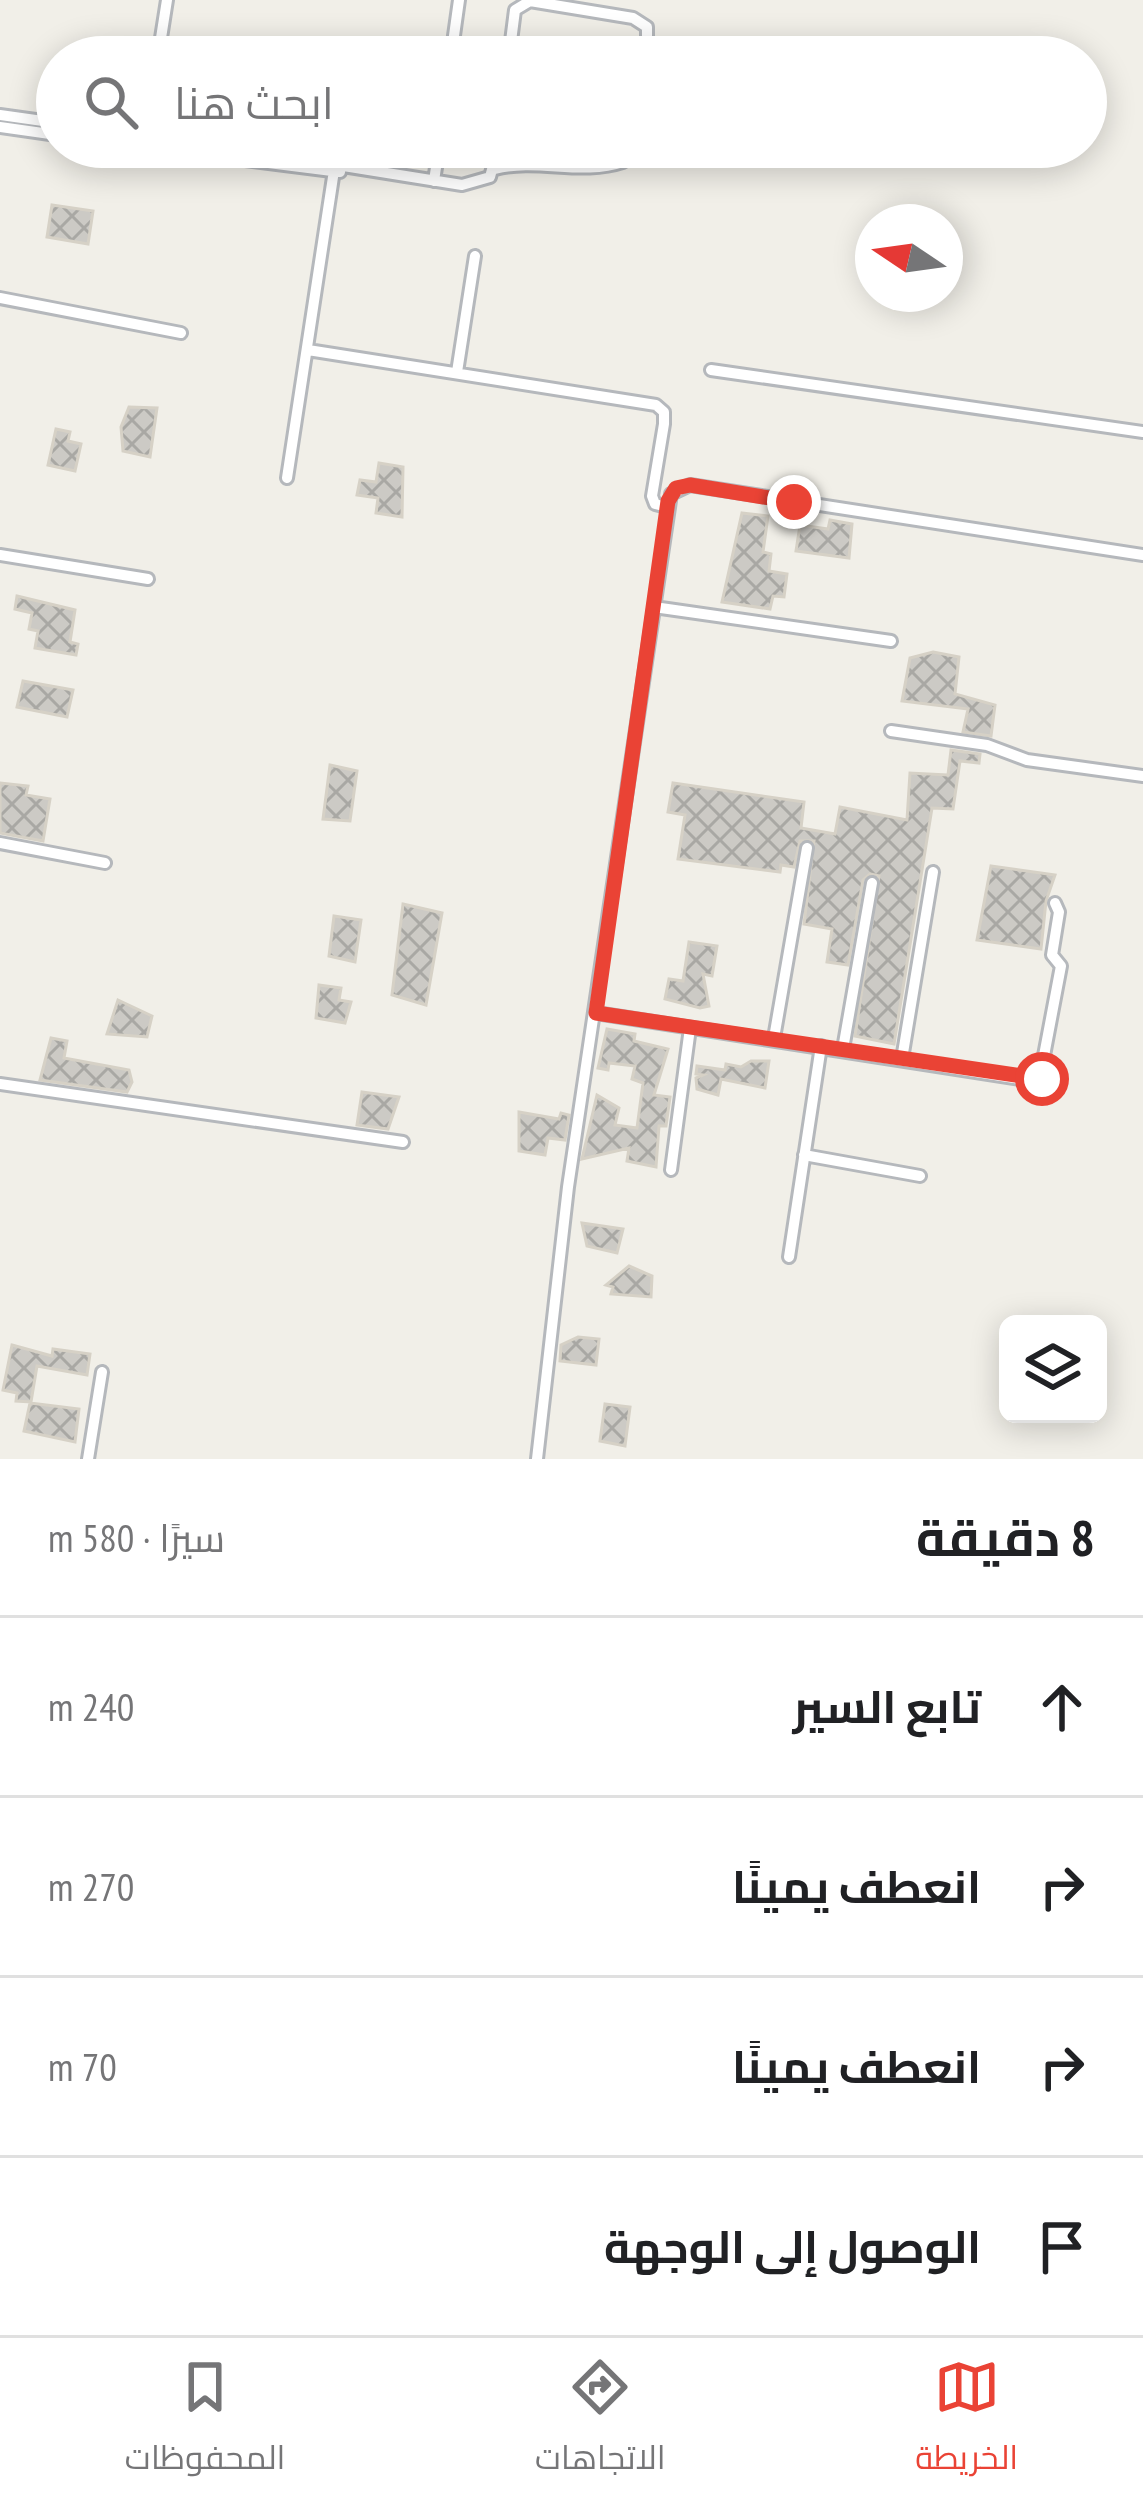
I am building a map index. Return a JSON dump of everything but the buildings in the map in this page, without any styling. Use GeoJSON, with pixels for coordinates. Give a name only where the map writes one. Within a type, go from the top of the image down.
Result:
{"type":"FeatureCollection","features":[{"type":"Feature","properties":{"kind":"street"},"geometry":{"type":"LineString","coordinates":[[161,36],[166,0]]}},
{"type":"Feature","properties":{"kind":"street"},"geometry":{"type":"LineString","coordinates":[[454,36],[459,0]]}},
{"type":"Feature","properties":{"kind":"street"},"geometry":{"type":"LineString","coordinates":[[512,36],[515,10],[530,1],[634,18],[647,27],[647,36]]}},
{"type":"Feature","properties":{"kind":"street"},"geometry":{"type":"LineString","coordinates":[[0,115],[36,120]]}},
{"type":"Feature","properties":{"kind":"street"},"geometry":{"type":"LineString","coordinates":[[0,127],[36,132]]}},
{"type":"Feature","properties":{"kind":"street"},"geometry":{"type":"LineString","coordinates":[[325,168],[476,185],[501,168]]}},
{"type":"Feature","properties":{"kind":"street"},"geometry":{"type":"LineString","coordinates":[[329,168],[334,169]]}},
{"type":"Feature","properties":{"kind":"street"},"geometry":{"type":"LineString","coordinates":[[434,181],[436,168]]}},
{"type":"Feature","properties":{"kind":"street"},"geometry":{"type":"LineString","coordinates":[[287,478],[334,169]]}},
{"type":"Feature","properties":{"kind":"street"},"geometry":{"type":"LineString","coordinates":[[457,372],[475,256]]}},
{"type":"Feature","properties":{"kind":"street"},"geometry":{"type":"LineString","coordinates":[[0,298],[181,333]]}},
{"type":"Feature","properties":{"kind":"street"},"geometry":{"type":"LineString","coordinates":[[308,350],[656,405],[664,412],[664,424],[652,496],[655,504],[667,507]]}},
{"type":"Feature","properties":{"kind":"street"},"geometry":{"type":"LineString","coordinates":[[711,370],[1143,432]]}},
{"type":"Feature","properties":{"kind":"street"},"geometry":{"type":"LineString","coordinates":[[537,1459],[568,1186],[667,507],[676,488],[690,485],[1143,555]]}},
{"type":"Feature","properties":{"kind":"street"},"geometry":{"type":"LineString","coordinates":[[0,555],[148,578]]}},
{"type":"Feature","properties":{"kind":"street"},"geometry":{"type":"LineString","coordinates":[[654,607],[892,641]]}},
{"type":"Feature","properties":{"kind":"street"},"geometry":{"type":"LineString","coordinates":[[892,731],[987,745],[1027,760],[1143,776]]}},
{"type":"Feature","properties":{"kind":"street"},"geometry":{"type":"LineString","coordinates":[[0,843],[105,862]]}},
{"type":"Feature","properties":{"kind":"street"},"geometry":{"type":"LineString","coordinates":[[774,1038],[807,848]]}},
{"type":"Feature","properties":{"kind":"street"},"geometry":{"type":"LineString","coordinates":[[902,1059],[932,872]]}},
{"type":"Feature","properties":{"kind":"street"},"geometry":{"type":"LineString","coordinates":[[843,1049],[872,883]]}},
{"type":"Feature","properties":{"kind":"street"},"geometry":{"type":"LineString","coordinates":[[596,1013],[1040,1081],[1061,966],[1052,955],[1059,911],[1054,903]]}},
{"type":"Feature","properties":{"kind":"street"},"geometry":{"type":"LineString","coordinates":[[671,1171],[690,1028]]}},
{"type":"Feature","properties":{"kind":"street"},"geometry":{"type":"LineString","coordinates":[[789,1257],[821,1046]]}},
{"type":"Feature","properties":{"kind":"street"},"geometry":{"type":"LineString","coordinates":[[0,1084],[404,1142]]}},
{"type":"Feature","properties":{"kind":"street"},"geometry":{"type":"LineString","coordinates":[[804,1155],[920,1176]]}},
{"type":"Feature","properties":{"kind":"street"},"geometry":{"type":"LineString","coordinates":[[88,1459],[102,1372]]}},
{"type":"Feature","properties":{"kind":"route"},"geometry":{"type":"LineString","coordinates":[[794,502],[690,485],[676,488],[668,501],[596,1013],[1042,1079]]}}]}
